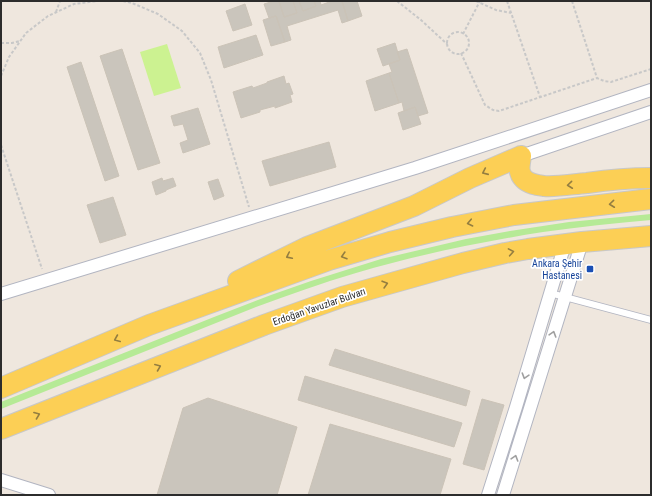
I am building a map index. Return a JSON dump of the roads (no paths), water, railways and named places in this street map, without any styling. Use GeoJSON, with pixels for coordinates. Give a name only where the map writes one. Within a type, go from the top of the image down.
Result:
{"type":"FeatureCollection","features":[{"type":"Feature","properties":{"kind":"main road"},"geometry":{"type":"LineString","coordinates":[[521,156],[519,168],[520,174],[525,180],[533,184],[544,186],[619,179],[651,178]]}},
{"type":"Feature","properties":{"kind":"main road"},"geometry":{"type":"LineString","coordinates":[[149,325],[307,247],[414,206],[470,178],[521,156]]}},
{"type":"Feature","properties":{"kind":"main road"},"geometry":{"type":"LineString","coordinates":[[1,388],[149,325],[329,260],[390,242],[452,227],[514,215],[651,199]]}},
{"type":"Feature","properties":{"kind":"main road","name":"Erdoğan Yavuzlar Bulvarı"},"geometry":{"type":"LineString","coordinates":[[1,430],[264,325],[342,297],[463,263],[505,253],[573,243],[651,236]]}},
{"type":"Feature","properties":{"kind":"street"},"geometry":{"type":"LineString","coordinates":[[1,294],[415,168],[651,90]]}},
{"type":"Feature","properties":{"kind":"street"},"geometry":{"type":"LineString","coordinates":[[521,156],[651,112]]}},
{"type":"Feature","properties":{"kind":"street"},"geometry":{"type":"LineString","coordinates":[[488,495],[550,292],[573,243]]}},
{"type":"Feature","properties":{"kind":"street"},"geometry":{"type":"LineString","coordinates":[[503,495],[565,297],[573,243]]}},
{"type":"Feature","properties":{"kind":"street"},"geometry":{"type":"LineString","coordinates":[[1,480],[49,495]]}},
{"type":"Feature","properties":{"kind":"lane"},"geometry":{"type":"LineString","coordinates":[[550,292],[651,320]]}},
{"type":"Feature","properties":{"kind":"place","name":"Ankara Şehir Hastanesi"},"geometry":{"type":"Point","coordinates":[590,269]}}]}
